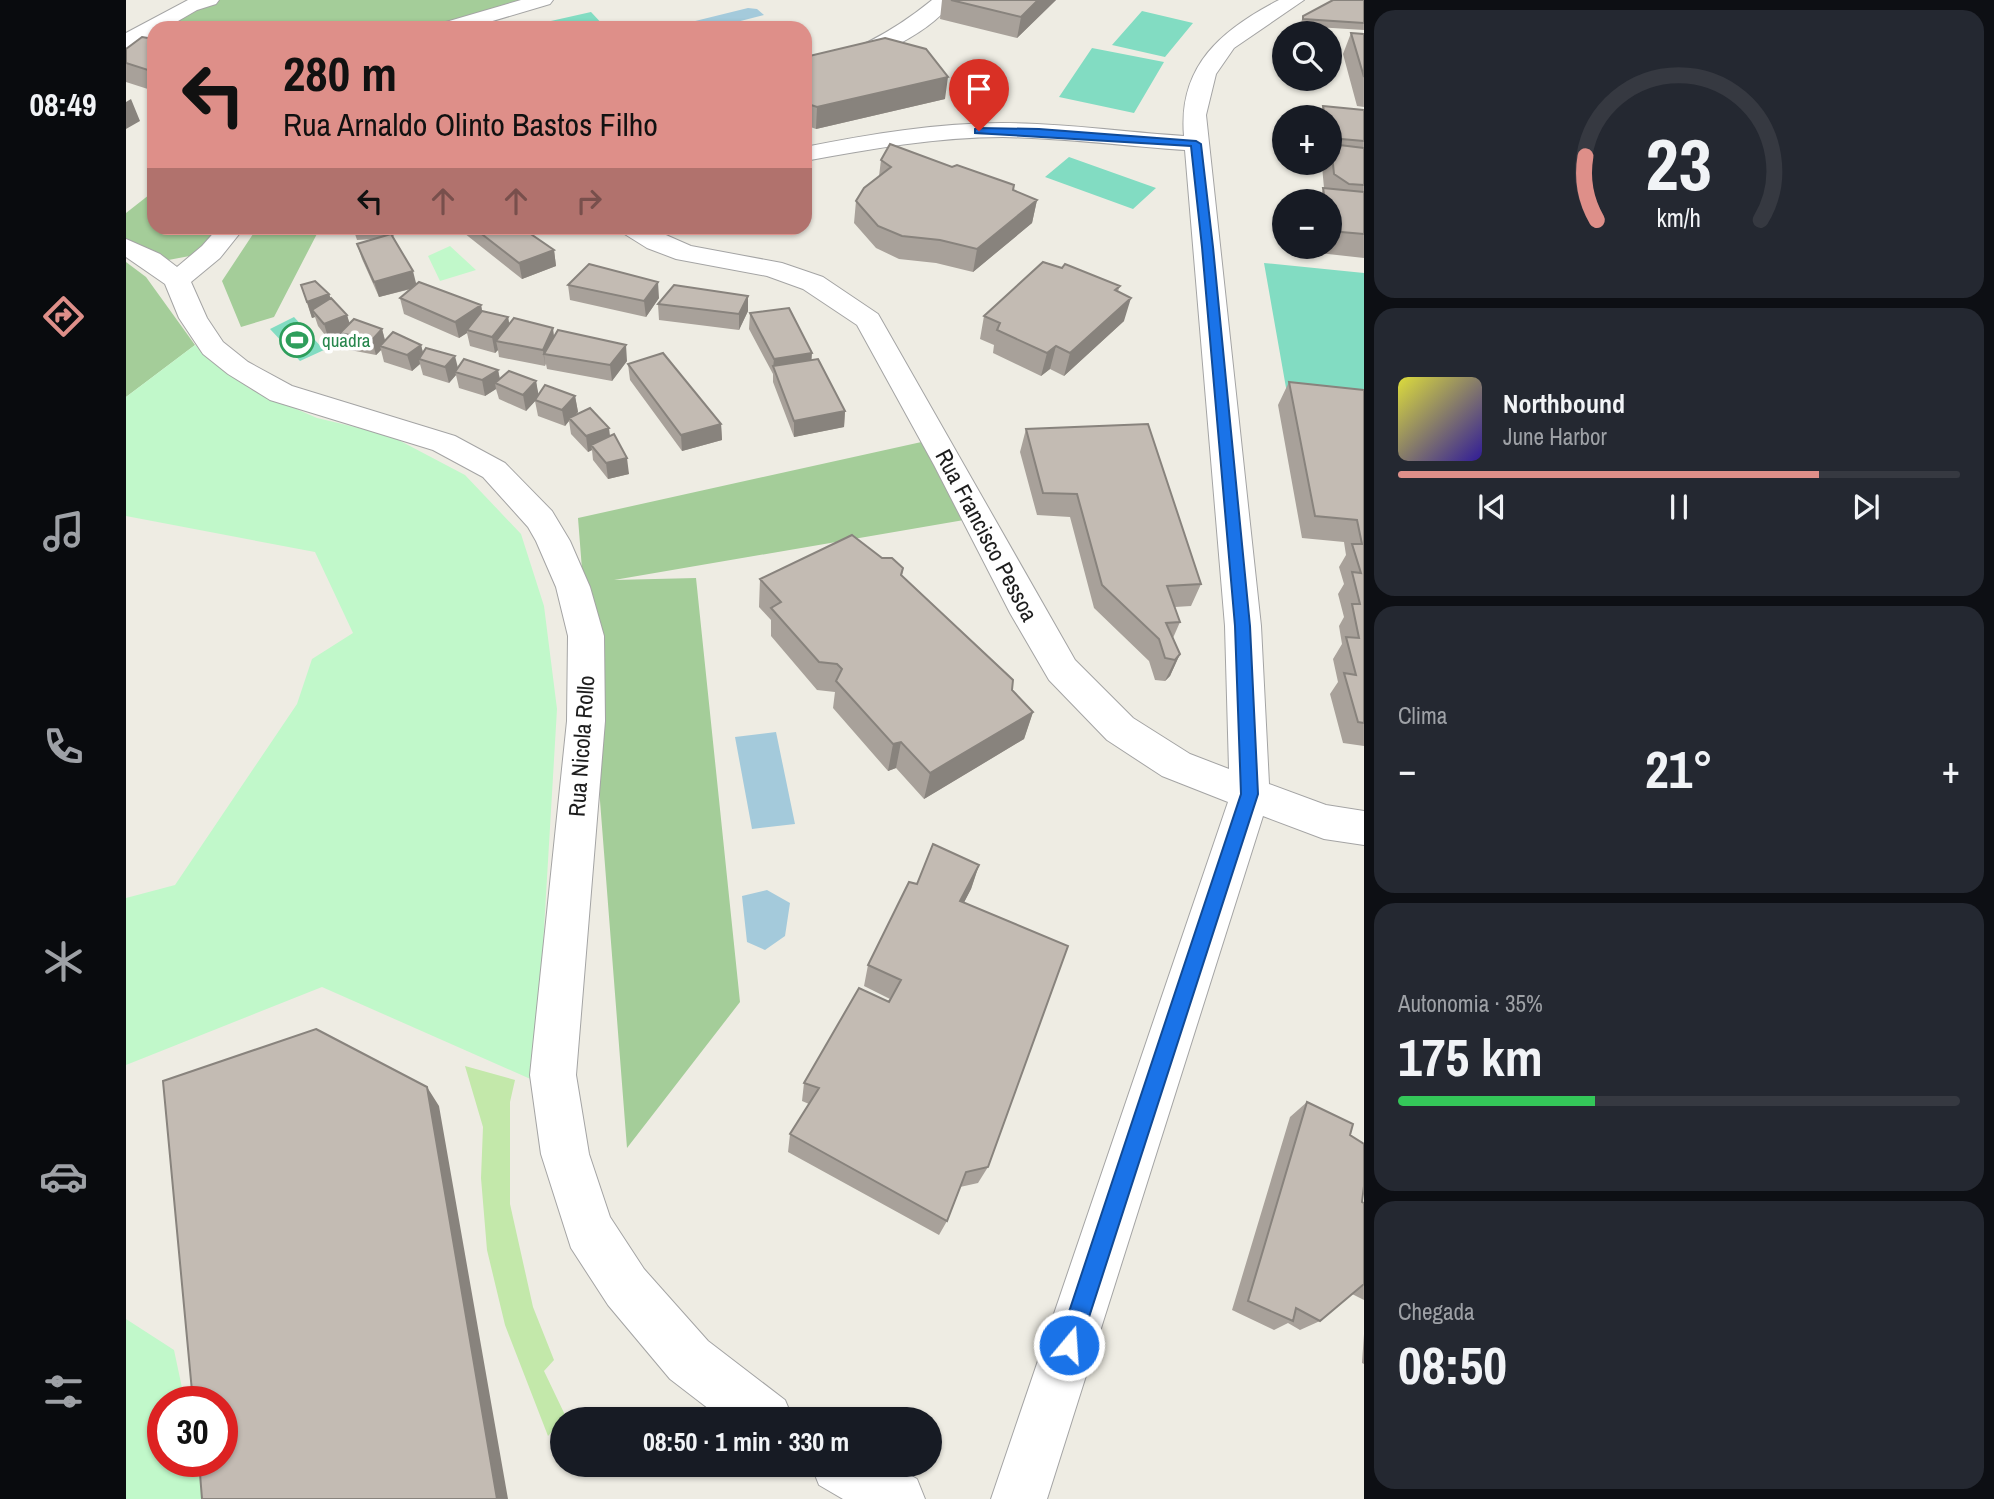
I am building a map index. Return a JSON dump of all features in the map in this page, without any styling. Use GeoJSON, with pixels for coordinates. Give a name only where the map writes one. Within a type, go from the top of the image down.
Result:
{"type":"FeatureCollection","features":[{"type":"Feature","properties":{"kind":"street"},"geometry":{"type":"LineString","coordinates":[[470,21],[543,0]]}},
{"type":"Feature","properties":{"kind":"street"},"geometry":{"type":"LineString","coordinates":[[812,69],[866,53],[921,21],[944,0]]}},
{"type":"Feature","properties":{"kind":"street"},"geometry":{"type":"LineString","coordinates":[[1019,1499],[1250,794],[1242,626],[1194,115],[1197,90],[1212,59],[1236,33],[1294,0]]}},
{"type":"Feature","properties":{"kind":"street"},"geometry":{"type":"LineString","coordinates":[[159,21],[191,2]]}},
{"type":"Feature","properties":{"kind":"street"},"geometry":{"type":"LineString","coordinates":[[126,41],[147,28]]}},
{"type":"Feature","properties":{"kind":"street"},"geometry":{"type":"LineString","coordinates":[[812,153],[918,134],[967,131],[1027,132],[1196,144]]}},
{"type":"Feature","properties":{"kind":"street"},"geometry":{"type":"LineString","coordinates":[[126,247],[151,260],[177,280],[211,252],[225,235]]}},
{"type":"Feature","properties":{"kind":"street","name":"Rua Francisco Pessoa"},"geometry":{"type":"LineString","coordinates":[[644,235],[685,253],[773,269],[813,283],[868,320],[950,465],[1028,613],[1062,670],[1120,729],[1175,765],[1324,821],[1364,828]]}},
{"type":"Feature","properties":{"kind":"street","name":"Rua Nicola Rollo"},"geometry":{"type":"LineString","coordinates":[[177,280],[193,318],[213,348],[238,368],[281,393],[444,443],[495,470],[540,519],[553,541],[573,587],[586,636],[586,721],[553,1074],[565,1154],[589,1230],[626,1286],[690,1360],[751,1407]]}},
{"type":"Feature","properties":{"kind":"street"},"geometry":{"type":"LineString","coordinates":[[859,1477],[897,1499]]}},
{"type":"Feature","properties":{"kind":"green space"},"geometry":{"type":"Polygon","coordinates":[[[218,0],[543,0],[470,21],[163,21],[190,6],[218,0]]]}},
{"type":"Feature","properties":{"kind":"green space"},"geometry":{"type":"Polygon","coordinates":[[[1142,11],[1193,23],[1165,57],[1112,45],[1142,11]]]}},
{"type":"Feature","properties":{"kind":"green space"},"geometry":{"type":"Polygon","coordinates":[[[591,12],[599,21],[551,21],[591,12]]]}},
{"type":"Feature","properties":{"kind":"green space"},"geometry":{"type":"Polygon","coordinates":[[[147,30],[147,52],[126,51],[126,42],[147,30]]]}},
{"type":"Feature","properties":{"kind":"green space"},"geometry":{"type":"Polygon","coordinates":[[[1092,48],[1164,62],[1134,113],[1059,97],[1092,48]]]}},
{"type":"Feature","properties":{"kind":"green space"},"geometry":{"type":"Polygon","coordinates":[[[1069,157],[1156,188],[1133,209],[1045,177],[1069,157]]]}},
{"type":"Feature","properties":{"kind":"green space"},"geometry":{"type":"Polygon","coordinates":[[[147,196],[147,235],[225,235],[211,252],[163,261],[126,240],[126,213],[147,196]]]}},
{"type":"Feature","properties":{"kind":"green space"},"geometry":{"type":"Polygon","coordinates":[[[252,235],[316,235],[274,317],[241,327],[222,281],[252,235]]]}},
{"type":"Feature","properties":{"kind":"green space"},"geometry":{"type":"Polygon","coordinates":[[[450,246],[476,270],[440,281],[428,256],[450,246]]]}},
{"type":"Feature","properties":{"kind":"green space"},"geometry":{"type":"Polygon","coordinates":[[[126,262],[146,277],[195,345],[126,397],[126,262]]]}},
{"type":"Feature","properties":{"kind":"green space"},"geometry":{"type":"Polygon","coordinates":[[[1264,263],[1364,273],[1364,406],[1288,399],[1264,263]]]}},
{"type":"Feature","properties":{"kind":"green space","name":"quadra"},"geometry":{"type":"Polygon","coordinates":[[[294,317],[324,350],[300,361],[270,329],[294,317]]]}},
{"type":"Feature","properties":{"kind":"green space"},"geometry":{"type":"Polygon","coordinates":[[[195,345],[250,389],[317,418],[389,435],[465,475],[521,534],[544,606],[557,709],[535,1081],[322,987],[126,1065],[126,898],[175,885],[297,704],[312,659],[353,633],[315,552],[126,516],[126,397],[195,345]]]}},
{"type":"Feature","properties":{"kind":"green space"},"geometry":{"type":"Polygon","coordinates":[[[926,441],[964,520],[614,580],[696,578],[740,1002],[627,1148],[578,518],[926,441]]]}},
{"type":"Feature","properties":{"kind":"green space"},"geometry":{"type":"Polygon","coordinates":[[[465,1066],[515,1080],[510,1102],[510,1204],[533,1307],[554,1360],[544,1371],[561,1407],[550,1407],[548,1436],[505,1325],[487,1250],[481,1178],[483,1127],[465,1066]]]}},
{"type":"Feature","properties":{"kind":"green space"},"geometry":{"type":"Polygon","coordinates":[[[126,1319],[174,1350],[182,1386],[147,1386],[147,1477],[200,1477],[205,1499],[126,1499],[126,1319]]]}},
{"type":"Feature","properties":{"kind":"water"},"geometry":{"type":"Polygon","coordinates":[[[748,8],[757,9],[764,15],[740,21],[695,21],[748,8]]]}},
{"type":"Feature","properties":{"kind":"water"},"geometry":{"type":"Polygon","coordinates":[[[776,732],[795,824],[752,829],[735,737],[776,732]]]}},
{"type":"Feature","properties":{"kind":"water"},"geometry":{"type":"Polygon","coordinates":[[[767,890],[790,903],[785,936],[765,950],[747,942],[742,896],[767,890]]]}},
{"type":"Feature","properties":{"kind":"building"},"geometry":{"type":"Polygon","coordinates":[[[951,0],[1038,0],[1021,17],[951,0]]]}},
{"type":"Feature","properties":{"kind":"building"},"geometry":{"type":"Polygon","coordinates":[[[1333,0],[1364,0],[1364,23],[1303,19],[1303,16],[1333,0]]]}},
{"type":"Feature","properties":{"kind":"building"},"geometry":{"type":"Polygon","coordinates":[[[1351,33],[1364,34],[1364,77],[1351,33]]]}},
{"type":"Feature","properties":{"kind":"building"},"geometry":{"type":"Polygon","coordinates":[[[142,37],[147,38],[147,70],[126,63],[126,49],[142,37]]]}},
{"type":"Feature","properties":{"kind":"building"},"geometry":{"type":"Polygon","coordinates":[[[885,38],[926,49],[948,77],[817,107],[812,105],[812,55],[885,38]]]}},
{"type":"Feature","properties":{"kind":"building"},"geometry":{"type":"Polygon","coordinates":[[[1342,108],[1364,110],[1364,141],[1342,139],[1342,108]]]}},
{"type":"Feature","properties":{"kind":"building"},"geometry":{"type":"Polygon","coordinates":[[[890,144],[952,167],[957,165],[1014,185],[1013,190],[1037,200],[977,249],[940,240],[902,236],[878,226],[856,201],[864,188],[891,167],[881,160],[890,144]]]}},
{"type":"Feature","properties":{"kind":"building"},"geometry":{"type":"Polygon","coordinates":[[[1342,145],[1364,148],[1364,185],[1349,184],[1336,175],[1342,175],[1342,145]]]}},
{"type":"Feature","properties":{"kind":"building"},"geometry":{"type":"Polygon","coordinates":[[[1342,190],[1364,192],[1364,234],[1342,232],[1342,190]]]}},
{"type":"Feature","properties":{"kind":"building"},"geometry":{"type":"Polygon","coordinates":[[[392,235],[413,271],[374,282],[357,244],[392,235]]]}},
{"type":"Feature","properties":{"kind":"building"},"geometry":{"type":"Polygon","coordinates":[[[483,235],[532,235],[554,250],[519,263],[483,235]]]}},
{"type":"Feature","properties":{"kind":"building"},"geometry":{"type":"Polygon","coordinates":[[[1043,262],[1062,268],[1065,264],[1120,286],[1115,290],[1131,298],[1070,353],[1056,346],[1047,353],[997,330],[1000,323],[984,316],[1043,262]]]}},
{"type":"Feature","properties":{"kind":"building"},"geometry":{"type":"Polygon","coordinates":[[[589,264],[658,282],[644,301],[568,285],[589,264]]]}},
{"type":"Feature","properties":{"kind":"building"},"geometry":{"type":"Polygon","coordinates":[[[315,281],[329,294],[307,302],[301,285],[315,281]]]}},
{"type":"Feature","properties":{"kind":"building"},"geometry":{"type":"Polygon","coordinates":[[[419,282],[481,305],[455,322],[400,298],[419,282]]]}},
{"type":"Feature","properties":{"kind":"building"},"geometry":{"type":"Polygon","coordinates":[[[674,285],[748,296],[739,314],[658,304],[674,285]]]}},
{"type":"Feature","properties":{"kind":"building"},"geometry":{"type":"Polygon","coordinates":[[[331,298],[347,315],[324,324],[312,310],[331,298]]]}},
{"type":"Feature","properties":{"kind":"building"},"geometry":{"type":"Polygon","coordinates":[[[789,308],[812,353],[774,359],[750,313],[789,308]]]}},
{"type":"Feature","properties":{"kind":"building"},"geometry":{"type":"Polygon","coordinates":[[[482,311],[508,317],[492,337],[467,330],[482,311]]]}},
{"type":"Feature","properties":{"kind":"building"},"geometry":{"type":"Polygon","coordinates":[[[514,318],[553,328],[543,350],[496,341],[514,318]]]}},
{"type":"Feature","properties":{"kind":"building"},"geometry":{"type":"Polygon","coordinates":[[[354,319],[382,329],[372,340],[340,333],[354,319]]]}},
{"type":"Feature","properties":{"kind":"building"},"geometry":{"type":"Polygon","coordinates":[[[558,330],[626,345],[610,365],[544,354],[558,330]]]}},
{"type":"Feature","properties":{"kind":"building"},"geometry":{"type":"Polygon","coordinates":[[[393,332],[421,345],[407,355],[380,346],[393,332]]]}},
{"type":"Feature","properties":{"kind":"building"},"geometry":{"type":"Polygon","coordinates":[[[426,348],[455,356],[445,367],[419,359],[426,348]]]}},
{"type":"Feature","properties":{"kind":"building"},"geometry":{"type":"Polygon","coordinates":[[[663,353],[721,424],[681,435],[628,364],[663,353]]]}},
{"type":"Feature","properties":{"kind":"building"},"geometry":{"type":"Polygon","coordinates":[[[464,359],[498,370],[482,380],[455,372],[464,359]]]}},
{"type":"Feature","properties":{"kind":"building"},"geometry":{"type":"Polygon","coordinates":[[[818,359],[845,411],[794,421],[773,366],[818,359]]]}},
{"type":"Feature","properties":{"kind":"building"},"geometry":{"type":"Polygon","coordinates":[[[509,371],[536,381],[523,395],[495,383],[509,371]]]}},
{"type":"Feature","properties":{"kind":"building"},"geometry":{"type":"Polygon","coordinates":[[[1289,382],[1364,390],[1364,723],[1358,722],[1344,673],[1356,675],[1346,637],[1359,638],[1352,604],[1360,604],[1352,572],[1361,573],[1352,544],[1362,544],[1357,520],[1315,516],[1289,382]]]}},
{"type":"Feature","properties":{"kind":"building"},"geometry":{"type":"Polygon","coordinates":[[[545,385],[575,396],[562,410],[535,400],[545,385]]]}},
{"type":"Feature","properties":{"kind":"building"},"geometry":{"type":"Polygon","coordinates":[[[590,408],[609,428],[586,436],[569,418],[590,408]]]}},
{"type":"Feature","properties":{"kind":"building"},"geometry":{"type":"Polygon","coordinates":[[[1148,424],[1201,584],[1167,586],[1180,622],[1166,623],[1180,654],[1175,660],[1165,658],[1159,639],[1102,585],[1077,494],[1043,493],[1026,429],[1148,424]]]}},
{"type":"Feature","properties":{"kind":"building"},"geometry":{"type":"Polygon","coordinates":[[[614,434],[627,458],[606,463],[591,445],[614,434]]]}},
{"type":"Feature","properties":{"kind":"building"},"geometry":{"type":"Polygon","coordinates":[[[852,535],[882,558],[892,558],[903,568],[901,575],[1013,680],[1012,690],[1033,712],[930,773],[901,742],[893,744],[836,681],[842,669],[837,664],[819,662],[771,608],[781,602],[760,579],[852,535]]]}},
{"type":"Feature","properties":{"kind":"building"},"geometry":{"type":"Polygon","coordinates":[[[933,844],[979,865],[960,901],[1068,946],[988,1167],[966,1172],[947,1221],[790,1134],[819,1088],[804,1083],[859,988],[889,1002],[901,980],[868,965],[909,882],[917,884],[933,844]]]}},
{"type":"Feature","properties":{"kind":"building"},"geometry":{"type":"Polygon","coordinates":[[[316,1029],[427,1087],[497,1499],[202,1499],[200,1477],[238,1477],[238,1386],[192,1386],[163,1081],[316,1029]]]}},
{"type":"Feature","properties":{"kind":"building"},"geometry":{"type":"Polygon","coordinates":[[[1307,1102],[1353,1124],[1350,1135],[1364,1144],[1364,1284],[1320,1321],[1296,1308],[1293,1321],[1248,1301],[1307,1102]]]}},
{"type":"Feature","properties":{"kind":"place","name":"quadra"},"geometry":{"type":"Point","coordinates":[297,340]}},
{"type":"Feature","properties":{"kind":"route"},"geometry":{"type":"LineString","coordinates":[[979,131],[1039,132],[1196,144],[1208,247],[1242,626],[1250,794],[1069,1345]]}}]}
